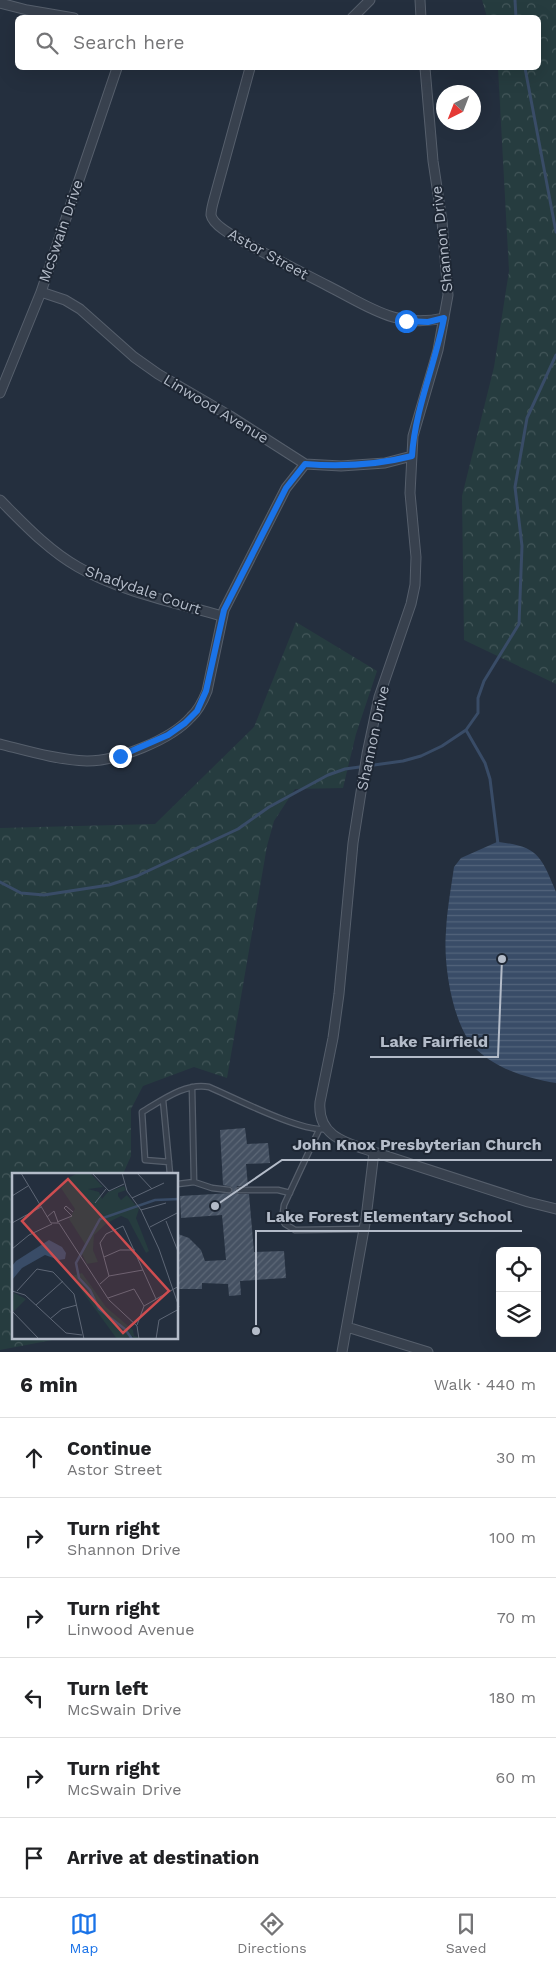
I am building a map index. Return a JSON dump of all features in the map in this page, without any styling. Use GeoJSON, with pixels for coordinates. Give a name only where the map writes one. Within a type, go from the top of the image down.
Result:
{"type":"FeatureCollection","features":[{"type":"Feature","properties":{"kind":"street"},"geometry":{"type":"LineString","coordinates":[[355,15],[370,0]]}},
{"type":"Feature","properties":{"kind":"street"},"geometry":{"type":"LineString","coordinates":[[420,0],[421,15]]}},
{"type":"Feature","properties":{"kind":"street"},"geometry":{"type":"LineString","coordinates":[[0,3],[56,15]]}},
{"type":"Feature","properties":{"kind":"street","name":"McSwain Drive"},"geometry":{"type":"LineString","coordinates":[[0,393],[40,292],[116,70]]}},
{"type":"Feature","properties":{"kind":"street","name":"Astor Street"},"geometry":{"type":"LineString","coordinates":[[249,70],[212,203],[211,214],[215,222],[246,243],[381,314],[406,321],[428,322],[444,318]]}},
{"type":"Feature","properties":{"kind":"street","name":"Shannon Drive"},"geometry":{"type":"LineString","coordinates":[[323,1130],[320,1118],[320,1102],[333,1038],[339,994],[352,843],[379,697],[416,585],[416,556],[410,492],[412,456],[416,425],[438,350],[448,295],[448,276],[433,161],[425,70]]}},
{"type":"Feature","properties":{"kind":"street","name":"Linwood Avenue"},"geometry":{"type":"LineString","coordinates":[[40,292],[65,300],[80,309],[134,357],[158,374],[230,416],[305,464],[341,466],[385,463],[412,456]]}},
{"type":"Feature","properties":{"kind":"street"},"geometry":{"type":"LineString","coordinates":[[0,744],[41,754],[86,761],[104,760],[120,756],[168,735],[191,718],[203,701],[222,616],[286,488],[305,464]]}},
{"type":"Feature","properties":{"kind":"street","name":"Shadydale Court"},"geometry":{"type":"LineString","coordinates":[[0,500],[38,537],[77,567],[101,579],[162,600],[222,616]]}},
{"type":"Feature","properties":{"kind":"street"},"geometry":{"type":"LineString","coordinates":[[323,1130],[340,1139],[374,1152],[528,1202],[556,1209]]}},
{"type":"Feature","properties":{"kind":"street"},"geometry":{"type":"LineString","coordinates":[[342,1352],[364,1229],[374,1152]]}},
{"type":"Feature","properties":{"kind":"street"},"geometry":{"type":"LineString","coordinates":[[347,1327],[428,1352]]}},
{"type":"Feature","properties":{"kind":"lane"},"geometry":{"type":"LineString","coordinates":[[168,1162],[145,1160],[142,1112],[192,1087],[201,1085],[209,1087],[299,1125],[323,1130],[290,1193],[282,1214],[285,1224],[295,1230],[364,1229]]}},
{"type":"Feature","properties":{"kind":"lane"},"geometry":{"type":"LineString","coordinates":[[192,1087],[194,1182]]}},
{"type":"Feature","properties":{"kind":"lane"},"geometry":{"type":"LineString","coordinates":[[163,1100],[170,1173]]}},
{"type":"Feature","properties":{"kind":"lane"},"geometry":{"type":"LineString","coordinates":[[179,1184],[194,1182],[212,1188],[229,1190]]}},
{"type":"Feature","properties":{"kind":"lane"},"geometry":{"type":"LineString","coordinates":[[239,1190],[278,1190],[290,1193]]}},
{"type":"Feature","properties":{"kind":"green space"},"geometry":{"type":"Polygon","coordinates":[[[482,0],[556,0],[556,684],[464,640],[462,496],[494,367],[509,271],[498,70],[541,70],[541,15],[486,15],[482,0]]]}},
{"type":"Feature","properties":{"kind":"green space"},"geometry":{"type":"Polygon","coordinates":[[[296,622],[377,671],[356,734],[343,788],[295,789],[274,821],[267,846],[227,1078],[194,1067],[143,1086],[131,1109],[131,1156],[123,1173],[12,1173],[12,1340],[52,1340],[0,1350],[0,828],[155,824],[254,727],[296,622]]]}},
{"type":"Feature","properties":{"kind":"water"},"geometry":{"type":"Polygon","coordinates":[[[497,842],[521,846],[536,855],[542,861],[556,892],[556,1083],[514,1072],[486,1057],[468,1040],[455,1011],[448,977],[445,944],[454,867],[461,858],[497,842]]]}},
{"type":"Feature","properties":{"kind":"building"},"geometry":{"type":"Polygon","coordinates":[[[245,1128],[247,1144],[268,1143],[270,1163],[246,1164],[248,1186],[237,1186],[235,1192],[249,1194],[254,1252],[284,1251],[286,1278],[240,1281],[241,1295],[229,1296],[228,1284],[202,1283],[202,1289],[179,1289],[179,1234],[189,1238],[201,1250],[205,1261],[226,1260],[222,1215],[181,1218],[180,1196],[232,1193],[232,1187],[223,1185],[220,1130],[245,1128]]]}},
{"type":"Feature","properties":{"kind":"waterway"},"geometry":{"type":"LineString","coordinates":[[515,0],[516,15]]}},
{"type":"Feature","properties":{"kind":"waterway"},"geometry":{"type":"LineString","coordinates":[[525,70],[556,232]]}},
{"type":"Feature","properties":{"kind":"waterway"},"geometry":{"type":"LineString","coordinates":[[0,882],[21,893],[44,895],[109,885],[137,876],[238,829],[269,807],[328,775],[345,769],[403,761],[421,756],[442,746],[466,730],[478,713],[478,698],[484,681],[519,624],[522,546],[515,487],[527,418],[556,355]]}},
{"type":"Feature","properties":{"kind":"waterway"},"geometry":{"type":"LineString","coordinates":[[466,730],[485,763],[490,779],[498,844]]}},
{"type":"Feature","properties":{"kind":"place","name":"Lake Fairfield"},"geometry":{"type":"Point","coordinates":[502,959]}},
{"type":"Feature","properties":{"kind":"place","name":"John Knox Presbyterian Church"},"geometry":{"type":"Point","coordinates":[215,1206]}},
{"type":"Feature","properties":{"kind":"place","name":"Lake Forest Elementary School"},"geometry":{"type":"Point","coordinates":[256,1331]}},
{"type":"Feature","properties":{"kind":"route"},"geometry":{"type":"LineString","coordinates":[[120,756],[168,735],[185,723],[197,711],[206,691],[224,610],[286,488],[305,464],[341,466],[385,463],[412,456],[413,436],[438,350],[444,318],[428,322],[406,321]]}}]}
